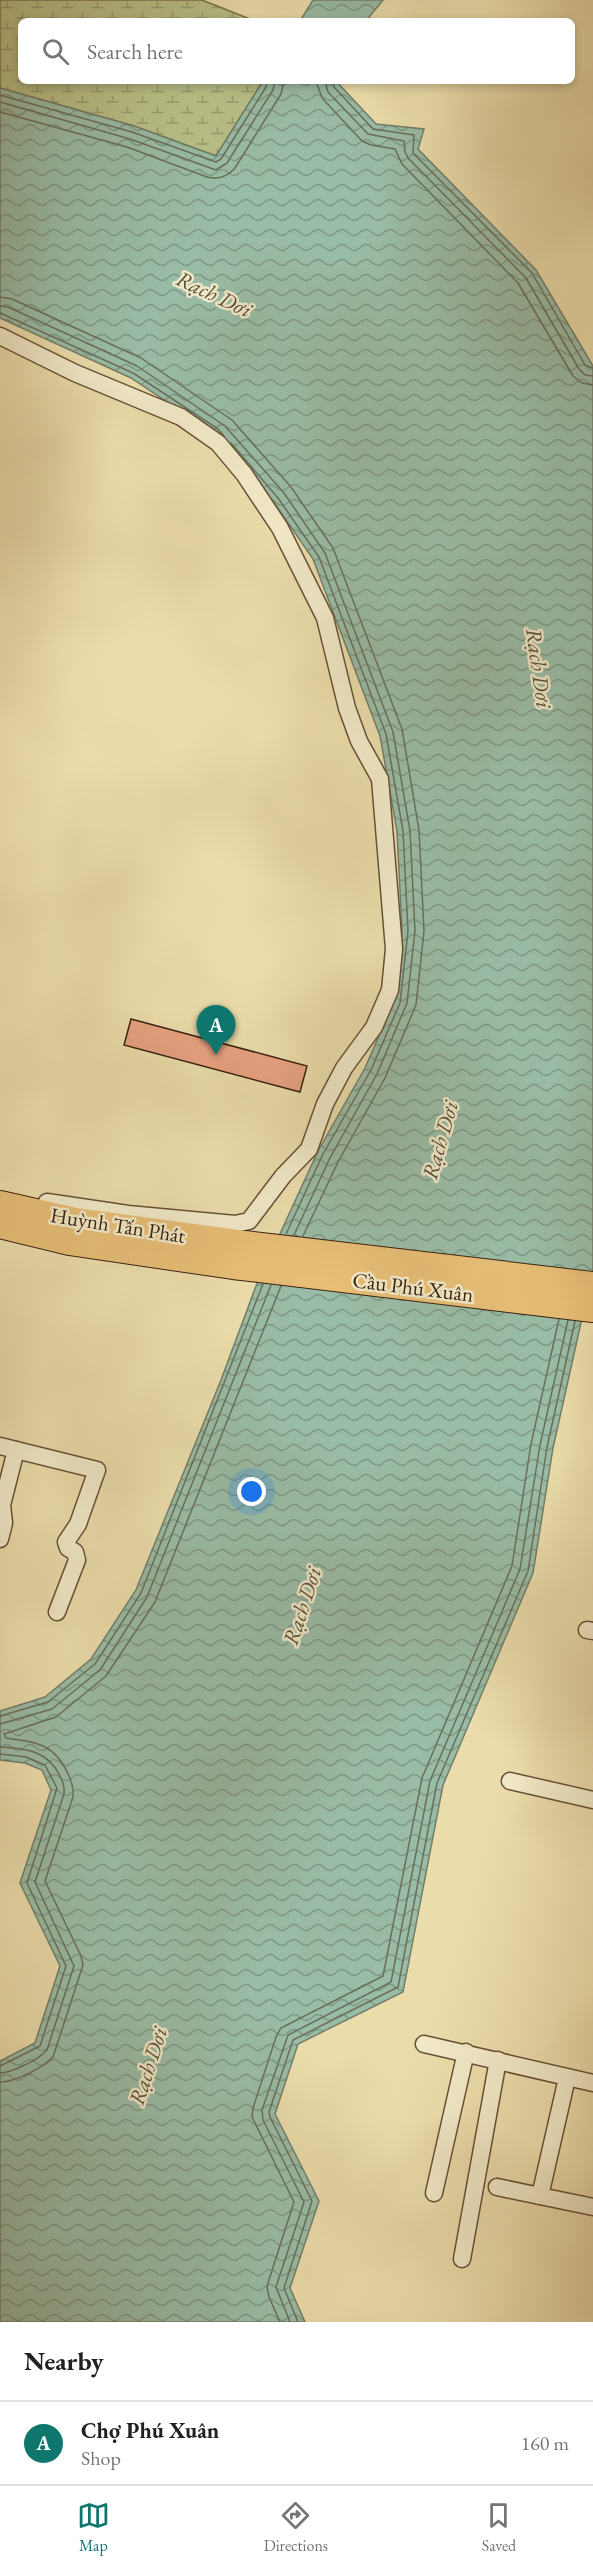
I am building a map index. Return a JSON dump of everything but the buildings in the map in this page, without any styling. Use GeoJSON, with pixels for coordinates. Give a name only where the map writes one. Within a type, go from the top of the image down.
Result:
{"type":"FeatureCollection","features":[{"type":"Feature","properties":{"kind":"main road","name":"Huỳnh Tấn Phát"},"geometry":{"type":"LineString","coordinates":[[0,1204],[235,1254]]}},
{"type":"Feature","properties":{"kind":"main road","name":"Huỳnh Tấn Phát"},"geometry":{"type":"LineString","coordinates":[[0,1225],[69,1242],[235,1254]]}},
{"type":"Feature","properties":{"kind":"main road","name":"Cầu Phú Xuân"},"geometry":{"type":"LineString","coordinates":[[235,1254],[593,1285]]}},
{"type":"Feature","properties":{"kind":"main road","name":"Cầu Phú Xuân"},"geometry":{"type":"LineString","coordinates":[[235,1254],[593,1309]]}},
{"type":"Feature","properties":{"kind":"street"},"geometry":{"type":"LineString","coordinates":[[0,336],[75,373],[181,417],[218,442],[244,474],[280,528],[325,618],[347,708],[359,741],[380,779],[394,949],[390,990],[374,1027],[344,1068],[325,1104],[309,1149],[283,1176],[249,1221],[235,1224],[128,1215],[6,1194],[0,1204]]}},
{"type":"Feature","properties":{"kind":"street"},"geometry":{"type":"LineString","coordinates":[[0,1539],[4,1523],[2,1505],[8,1448],[97,1470],[78,1524],[66,1542],[68,1548],[75,1552],[77,1560],[57,1612]]}},
{"type":"Feature","properties":{"kind":"street"},"geometry":{"type":"LineString","coordinates":[[510,1781],[593,1800]]}},
{"type":"Feature","properties":{"kind":"street"},"geometry":{"type":"LineString","coordinates":[[424,2044],[593,2083]]}},
{"type":"Feature","properties":{"kind":"street"},"geometry":{"type":"LineString","coordinates":[[435,2193],[466,2052]]}},
{"type":"Feature","properties":{"kind":"street"},"geometry":{"type":"LineString","coordinates":[[462,2259],[498,2060]]}},
{"type":"Feature","properties":{"kind":"street"},"geometry":{"type":"LineString","coordinates":[[540,2196],[567,2078]]}},
{"type":"Feature","properties":{"kind":"street"},"geometry":{"type":"LineString","coordinates":[[497,2187],[593,2207]]}},
{"type":"Feature","properties":{"kind":"green space"},"geometry":{"type":"Polygon","coordinates":[[[0,0],[202,0],[247,18],[18,18],[18,84],[261,84],[216,156],[134,126],[0,88],[0,0]]]}},
{"type":"Feature","properties":{"kind":"water"},"geometry":{"type":"Polygon","coordinates":[[[313,0],[383,0],[368,18],[302,18],[313,0]]]}},
{"type":"Feature","properties":{"kind":"water","name":"Rạch Dơi"},"geometry":{"type":"Polygon","coordinates":[[[261,84],[339,84],[376,124],[424,129],[418,149],[536,270],[593,366],[593,1269],[553,1448],[533,1573],[443,1785],[403,1992],[298,2044],[275,2114],[319,2201],[290,2288],[305,2322],[0,2322],[0,2061],[35,2043],[60,1966],[20,1883],[51,1790],[42,1770],[25,1763],[0,1760],[0,1711],[45,1697],[91,1659],[136,1590],[221,1380],[256,1286],[318,1151],[365,1068],[394,1001],[402,931],[397,831],[380,736],[313,559],[273,501],[215,434],[131,378],[0,318],[0,88],[134,126],[216,156],[261,84]]]}},
{"type":"Feature","properties":{"kind":"place","name":"Chợ Phú Xuân"},"geometry":{"type":"Point","coordinates":[216,1055]}}]}
